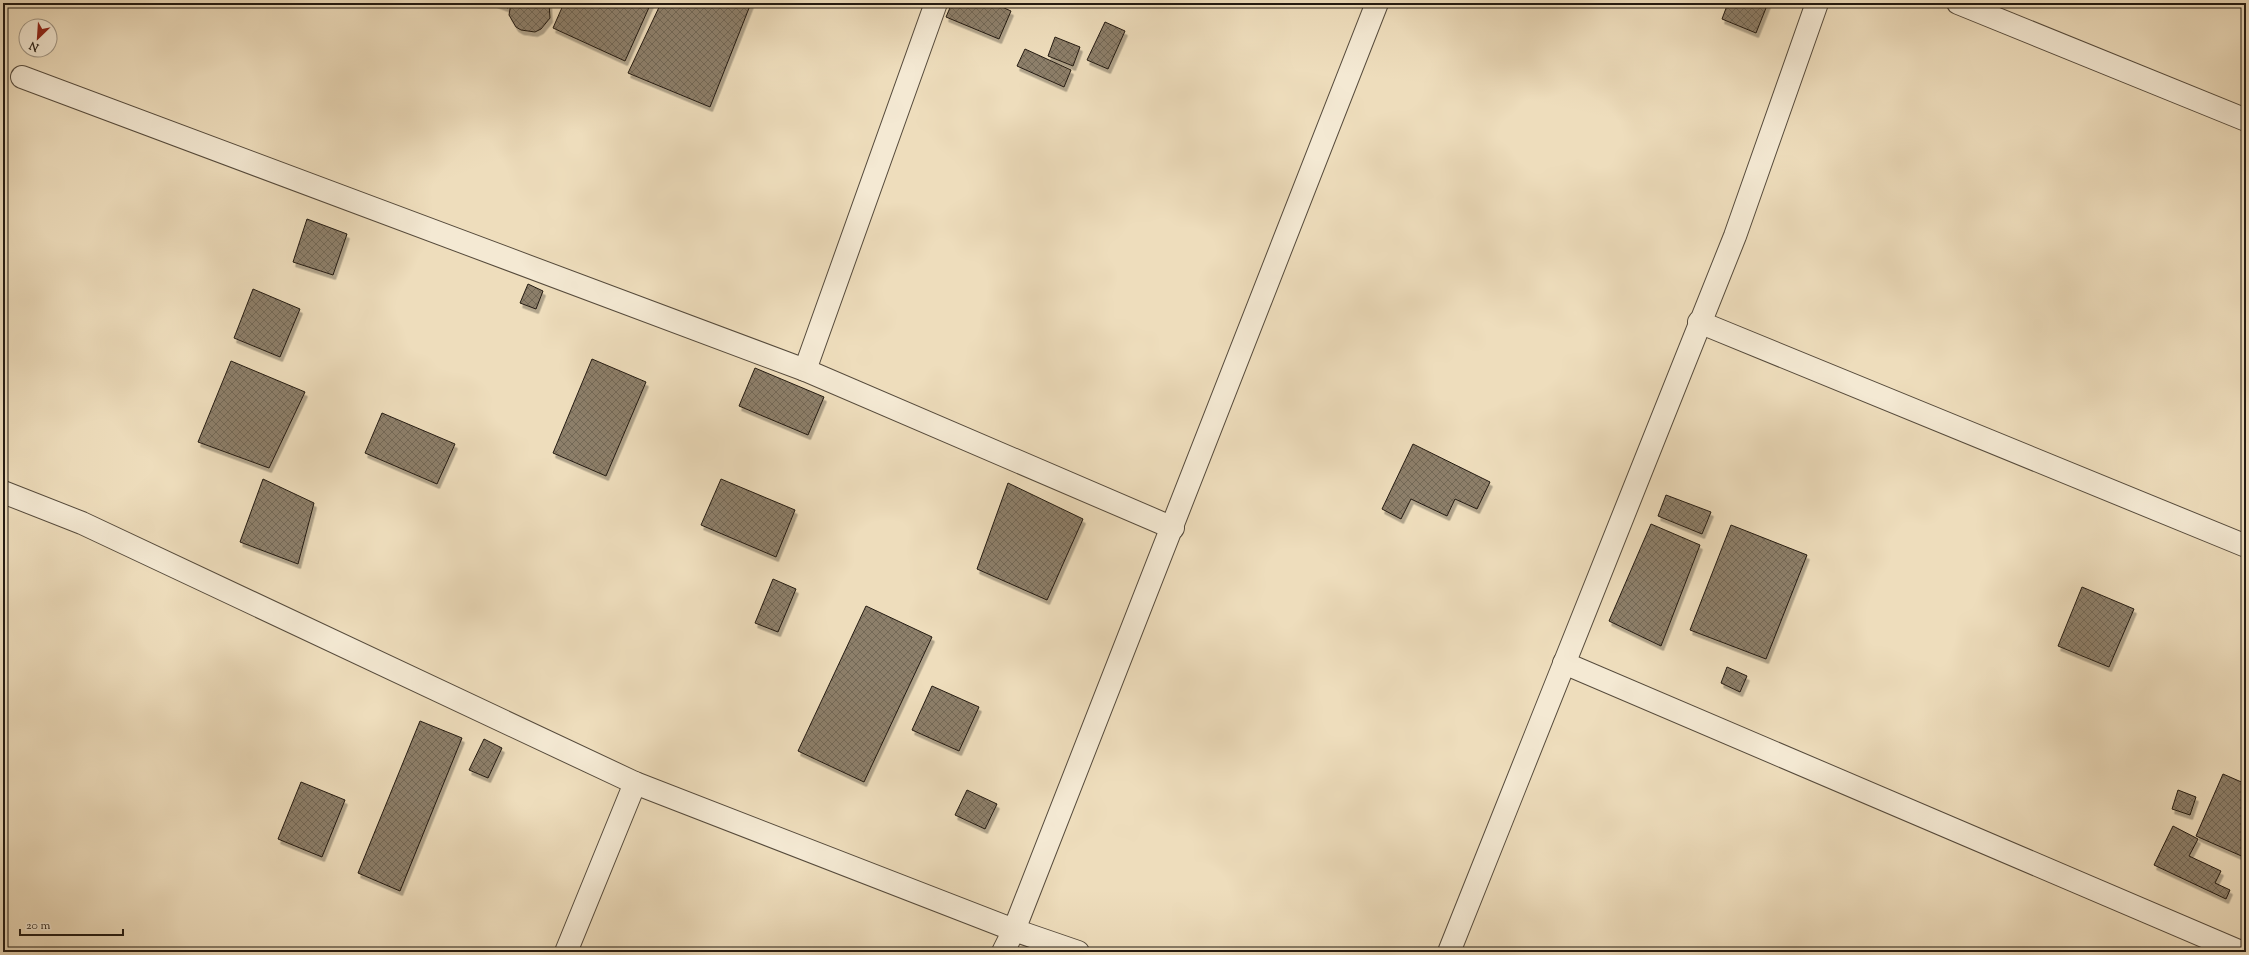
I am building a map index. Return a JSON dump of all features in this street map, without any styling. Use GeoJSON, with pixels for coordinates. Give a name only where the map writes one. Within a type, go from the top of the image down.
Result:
{"type":"FeatureCollection","features":[{"type":"Feature","properties":{"kind":"street"},"geometry":{"type":"LineString","coordinates":[[805,370],[936,3]]}},
{"type":"Feature","properties":{"kind":"street"},"geometry":{"type":"LineString","coordinates":[[1003,952],[1014,930],[1173,528],[1377,3]]}},
{"type":"Feature","properties":{"kind":"street"},"geometry":{"type":"LineString","coordinates":[[1449,952],[1699,322],[1735,236],[1817,3]]}},
{"type":"Feature","properties":{"kind":"street"},"geometry":{"type":"LineString","coordinates":[[1958,3],[2246,120]]}},
{"type":"Feature","properties":{"kind":"street"},"geometry":{"type":"LineString","coordinates":[[22,77],[805,370],[1173,528]]}},
{"type":"Feature","properties":{"kind":"street"},"geometry":{"type":"LineString","coordinates":[[1699,322],[2246,546]]}},
{"type":"Feature","properties":{"kind":"street"},"geometry":{"type":"LineString","coordinates":[[3,492],[82,523],[635,783],[1014,930],[1078,952]]}},
{"type":"Feature","properties":{"kind":"street"},"geometry":{"type":"LineString","coordinates":[[1564,664],[2241,952]]}},
{"type":"Feature","properties":{"kind":"street"},"geometry":{"type":"LineString","coordinates":[[566,952],[635,783]]}},
{"type":"Feature","properties":{"kind":"building"},"geometry":{"type":"Polygon","coordinates":[[[495,3],[510,3],[508,8],[495,3]]]}},
{"type":"Feature","properties":{"kind":"building"},"geometry":{"type":"Polygon","coordinates":[[[511,3],[549,3],[550,18],[541,29],[535,32],[521,30],[516,27],[509,15],[511,3]]]}},
{"type":"Feature","properties":{"kind":"building"},"geometry":{"type":"Polygon","coordinates":[[[564,3],[651,3],[625,61],[553,28],[564,3]]]}},
{"type":"Feature","properties":{"kind":"building"},"geometry":{"type":"Polygon","coordinates":[[[661,3],[751,3],[710,107],[628,73],[661,3]]]}},
{"type":"Feature","properties":{"kind":"building"},"geometry":{"type":"Polygon","coordinates":[[[952,3],[993,3],[1011,11],[999,39],[946,17],[952,3]]]}},
{"type":"Feature","properties":{"kind":"building"},"geometry":{"type":"Polygon","coordinates":[[[1728,3],[1768,3],[1756,33],[1722,19],[1728,3]]]}},
{"type":"Feature","properties":{"kind":"building"},"geometry":{"type":"Polygon","coordinates":[[[1105,22],[1125,31],[1108,69],[1087,60],[1105,22]]]}},
{"type":"Feature","properties":{"kind":"building"},"geometry":{"type":"Polygon","coordinates":[[[1055,37],[1080,47],[1073,66],[1048,56],[1055,37]]]}},
{"type":"Feature","properties":{"kind":"building"},"geometry":{"type":"Polygon","coordinates":[[[1025,49],[1071,70],[1064,87],[1017,66],[1025,49]]]}},
{"type":"Feature","properties":{"kind":"building"},"geometry":{"type":"Polygon","coordinates":[[[307,219],[347,234],[333,275],[293,262],[307,219]]]}},
{"type":"Feature","properties":{"kind":"building"},"geometry":{"type":"Polygon","coordinates":[[[528,284],[543,291],[536,309],[520,303],[528,284]]]}},
{"type":"Feature","properties":{"kind":"building"},"geometry":{"type":"Polygon","coordinates":[[[253,289],[300,309],[280,357],[234,338],[253,289]]]}},
{"type":"Feature","properties":{"kind":"building"},"geometry":{"type":"Polygon","coordinates":[[[592,359],[646,382],[606,476],[553,453],[592,359]]]}},
{"type":"Feature","properties":{"kind":"building"},"geometry":{"type":"Polygon","coordinates":[[[231,361],[305,392],[269,468],[198,442],[231,361]]]}},
{"type":"Feature","properties":{"kind":"building"},"geometry":{"type":"Polygon","coordinates":[[[755,368],[824,397],[808,435],[739,406],[755,368]]]}},
{"type":"Feature","properties":{"kind":"building"},"geometry":{"type":"Polygon","coordinates":[[[382,413],[455,444],[437,484],[365,453],[382,413]]]}},
{"type":"Feature","properties":{"kind":"building"},"geometry":{"type":"Polygon","coordinates":[[[1413,444],[1490,482],[1477,509],[1455,499],[1447,516],[1411,499],[1401,519],[1382,509],[1413,444]]]}},
{"type":"Feature","properties":{"kind":"building"},"geometry":{"type":"Polygon","coordinates":[[[263,479],[314,503],[298,564],[240,542],[263,479]]]}},
{"type":"Feature","properties":{"kind":"building"},"geometry":{"type":"Polygon","coordinates":[[[721,479],[795,510],[776,557],[701,525],[721,479]]]}},
{"type":"Feature","properties":{"kind":"building"},"geometry":{"type":"Polygon","coordinates":[[[1008,483],[1083,519],[1047,600],[977,569],[1008,483]]]}},
{"type":"Feature","properties":{"kind":"building"},"geometry":{"type":"Polygon","coordinates":[[[1666,495],[1711,512],[1702,534],[1658,516],[1666,495]]]}},
{"type":"Feature","properties":{"kind":"building"},"geometry":{"type":"Polygon","coordinates":[[[1651,524],[1700,545],[1661,646],[1609,621],[1651,524]]]}},
{"type":"Feature","properties":{"kind":"building"},"geometry":{"type":"Polygon","coordinates":[[[1731,525],[1807,555],[1766,659],[1690,630],[1731,525]]]}},
{"type":"Feature","properties":{"kind":"building"},"geometry":{"type":"Polygon","coordinates":[[[773,579],[796,589],[778,632],[755,623],[773,579]]]}},
{"type":"Feature","properties":{"kind":"building"},"geometry":{"type":"Polygon","coordinates":[[[2082,587],[2134,609],[2109,667],[2058,646],[2082,587]]]}},
{"type":"Feature","properties":{"kind":"building"},"geometry":{"type":"Polygon","coordinates":[[[866,606],[932,637],[864,782],[798,751],[866,606]]]}},
{"type":"Feature","properties":{"kind":"building"},"geometry":{"type":"Polygon","coordinates":[[[1727,667],[1747,676],[1740,692],[1721,683],[1727,667]]]}},
{"type":"Feature","properties":{"kind":"building"},"geometry":{"type":"Polygon","coordinates":[[[932,686],[979,707],[959,751],[912,730],[932,686]]]}},
{"type":"Feature","properties":{"kind":"building"},"geometry":{"type":"Polygon","coordinates":[[[420,721],[462,738],[400,891],[358,873],[420,721]]]}},
{"type":"Feature","properties":{"kind":"building"},"geometry":{"type":"Polygon","coordinates":[[[484,739],[502,748],[488,778],[469,770],[484,739]]]}},
{"type":"Feature","properties":{"kind":"building"},"geometry":{"type":"Polygon","coordinates":[[[2223,774],[2246,784],[2246,858],[2196,836],[2223,774]]]}},
{"type":"Feature","properties":{"kind":"building"},"geometry":{"type":"Polygon","coordinates":[[[301,782],[345,800],[322,857],[278,839],[301,782]]]}},
{"type":"Feature","properties":{"kind":"building"},"geometry":{"type":"Polygon","coordinates":[[[967,790],[997,804],[985,829],[955,815],[967,790]]]}},
{"type":"Feature","properties":{"kind":"building"},"geometry":{"type":"Polygon","coordinates":[[[2178,790],[2196,797],[2190,815],[2172,809],[2178,790]]]}},
{"type":"Feature","properties":{"kind":"building"},"geometry":{"type":"Polygon","coordinates":[[[2173,826],[2198,839],[2189,856],[2221,871],[2215,883],[2230,890],[2226,899],[2154,865],[2173,826]]]}}]}
